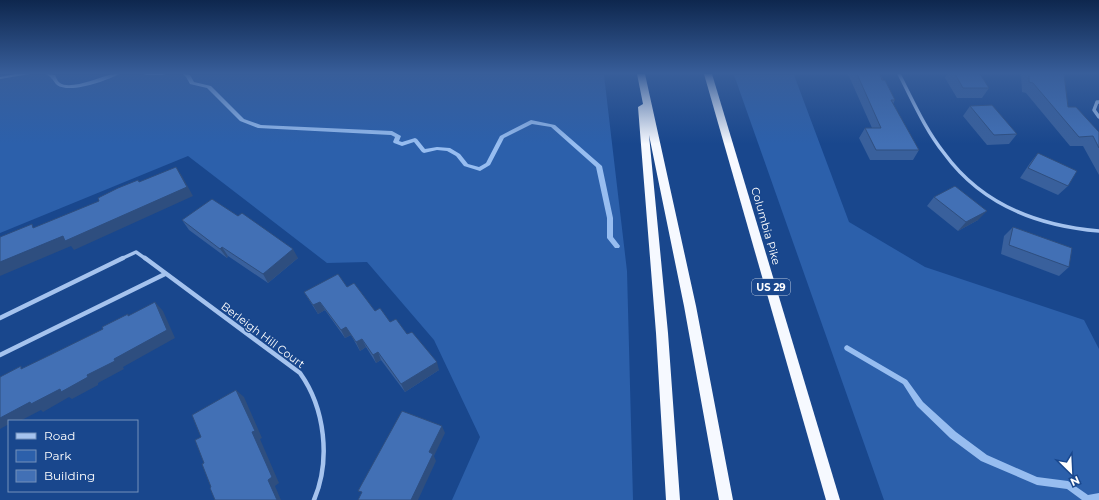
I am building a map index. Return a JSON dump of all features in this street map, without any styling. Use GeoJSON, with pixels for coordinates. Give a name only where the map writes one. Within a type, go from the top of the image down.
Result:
{"type":"FeatureCollection","features":[{"type":"Feature","properties":{"kind":"highway"},"geometry":{"type":"LineString","coordinates":[[642,97],[662,333],[672,500]]}},
{"type":"Feature","properties":{"kind":"highway"},"geometry":{"type":"LineString","coordinates":[[645,97],[690,306],[726,500]]}},
{"type":"Feature","properties":{"kind":"highway","name":"Columbia Pike"},"geometry":{"type":"LineString","coordinates":[[715,97],[833,500]]}},
{"type":"Feature","properties":{"kind":"street"},"geometry":{"type":"LineString","coordinates":[[912,97],[944,154],[965,178],[997,201],[1038,220],[1068,228],[1099,231]]}},
{"type":"Feature","properties":{"kind":"street"},"geometry":{"type":"LineString","coordinates":[[1099,102],[1097,102],[1094,110],[1099,117]]}},
{"type":"Feature","properties":{"kind":"street","name":"Berleigh Hill Court"},"geometry":{"type":"LineString","coordinates":[[0,318],[136,252],[300,373],[314,395],[320,416],[324,466],[318,492],[314,500]]}},
{"type":"Feature","properties":{"kind":"street"},"geometry":{"type":"LineString","coordinates":[[0,355],[165,274]]}},
{"type":"Feature","properties":{"kind":"green space"},"geometry":{"type":"Polygon","coordinates":[[[0,97],[607,97],[627,271],[633,500],[452,500],[480,437],[434,340],[367,262],[327,263],[188,156],[0,233],[0,97]]]}},
{"type":"Feature","properties":{"kind":"green space"},"geometry":{"type":"Polygon","coordinates":[[[742,97],[802,97],[849,222],[925,267],[1084,320],[1099,349],[1099,500],[884,500],[742,97]]]}},
{"type":"Feature","properties":{"kind":"building"},"geometry":{"type":"Polygon","coordinates":[[[867,97],[894,97],[895,100],[891,100],[919,150],[876,150],[865,128],[881,128],[867,97]]]}},
{"type":"Feature","properties":{"kind":"building"},"geometry":{"type":"Polygon","coordinates":[[[1045,97],[1067,97],[1068,107],[1076,107],[1099,132],[1099,148],[1093,136],[1079,137],[1045,97]]]}},
{"type":"Feature","properties":{"kind":"building"},"geometry":{"type":"Polygon","coordinates":[[[992,105],[1017,134],[994,135],[970,106],[992,105]]]}},
{"type":"Feature","properties":{"kind":"building"},"geometry":{"type":"Polygon","coordinates":[[[1038,153],[1077,171],[1068,186],[1028,168],[1038,153]]]}},
{"type":"Feature","properties":{"kind":"building"},"geometry":{"type":"Polygon","coordinates":[[[176,167],[187,187],[65,241],[63,236],[0,262],[0,237],[32,224],[33,228],[99,201],[98,198],[118,188],[138,180],[139,182],[176,167]]]}},
{"type":"Feature","properties":{"kind":"building"},"geometry":{"type":"Polygon","coordinates":[[[955,186],[987,211],[966,222],[934,197],[955,186]]]}},
{"type":"Feature","properties":{"kind":"building"},"geometry":{"type":"Polygon","coordinates":[[[212,199],[238,216],[242,213],[293,249],[263,274],[222,247],[220,249],[182,220],[212,199]]]}},
{"type":"Feature","properties":{"kind":"building"},"geometry":{"type":"Polygon","coordinates":[[[1013,227],[1072,248],[1069,267],[1009,245],[1013,227]]]}},
{"type":"Feature","properties":{"kind":"building"},"geometry":{"type":"Polygon","coordinates":[[[338,274],[347,287],[354,283],[375,311],[380,308],[390,322],[396,319],[407,334],[412,332],[437,362],[401,384],[378,352],[373,355],[362,339],[356,342],[346,327],[341,330],[320,302],[313,305],[304,292],[338,274]]]}},
{"type":"Feature","properties":{"kind":"building"},"geometry":{"type":"Polygon","coordinates":[[[155,302],[167,330],[114,359],[115,361],[87,375],[88,377],[61,392],[60,389],[31,404],[30,402],[0,418],[0,377],[21,366],[21,369],[50,355],[103,329],[102,327],[155,302]]]}},
{"type":"Feature","properties":{"kind":"building"},"geometry":{"type":"Polygon","coordinates":[[[236,390],[255,431],[252,432],[272,477],[268,480],[277,500],[215,500],[210,488],[211,487],[202,464],[204,463],[195,440],[201,437],[192,415],[236,390]]]}},
{"type":"Feature","properties":{"kind":"building"},"geometry":{"type":"Polygon","coordinates":[[[402,411],[442,426],[429,452],[433,454],[411,500],[358,500],[362,492],[358,491],[402,411]]]}},
{"type":"Feature","properties":{"kind":"waterway"},"geometry":{"type":"LineString","coordinates":[[219,97],[242,120],[260,127],[392,133],[398,136],[396,142],[402,144],[415,140],[424,151],[431,149],[448,150],[458,155],[466,165],[480,169],[488,164],[502,137],[531,122],[553,126],[599,166],[610,218],[610,238],[617,246]]}},
{"type":"Feature","properties":{"kind":"waterway"},"geometry":{"type":"LineString","coordinates":[[847,348],[905,382],[920,404],[953,435],[984,458],[1037,481],[1068,485],[1087,499],[1099,497]]}}]}
